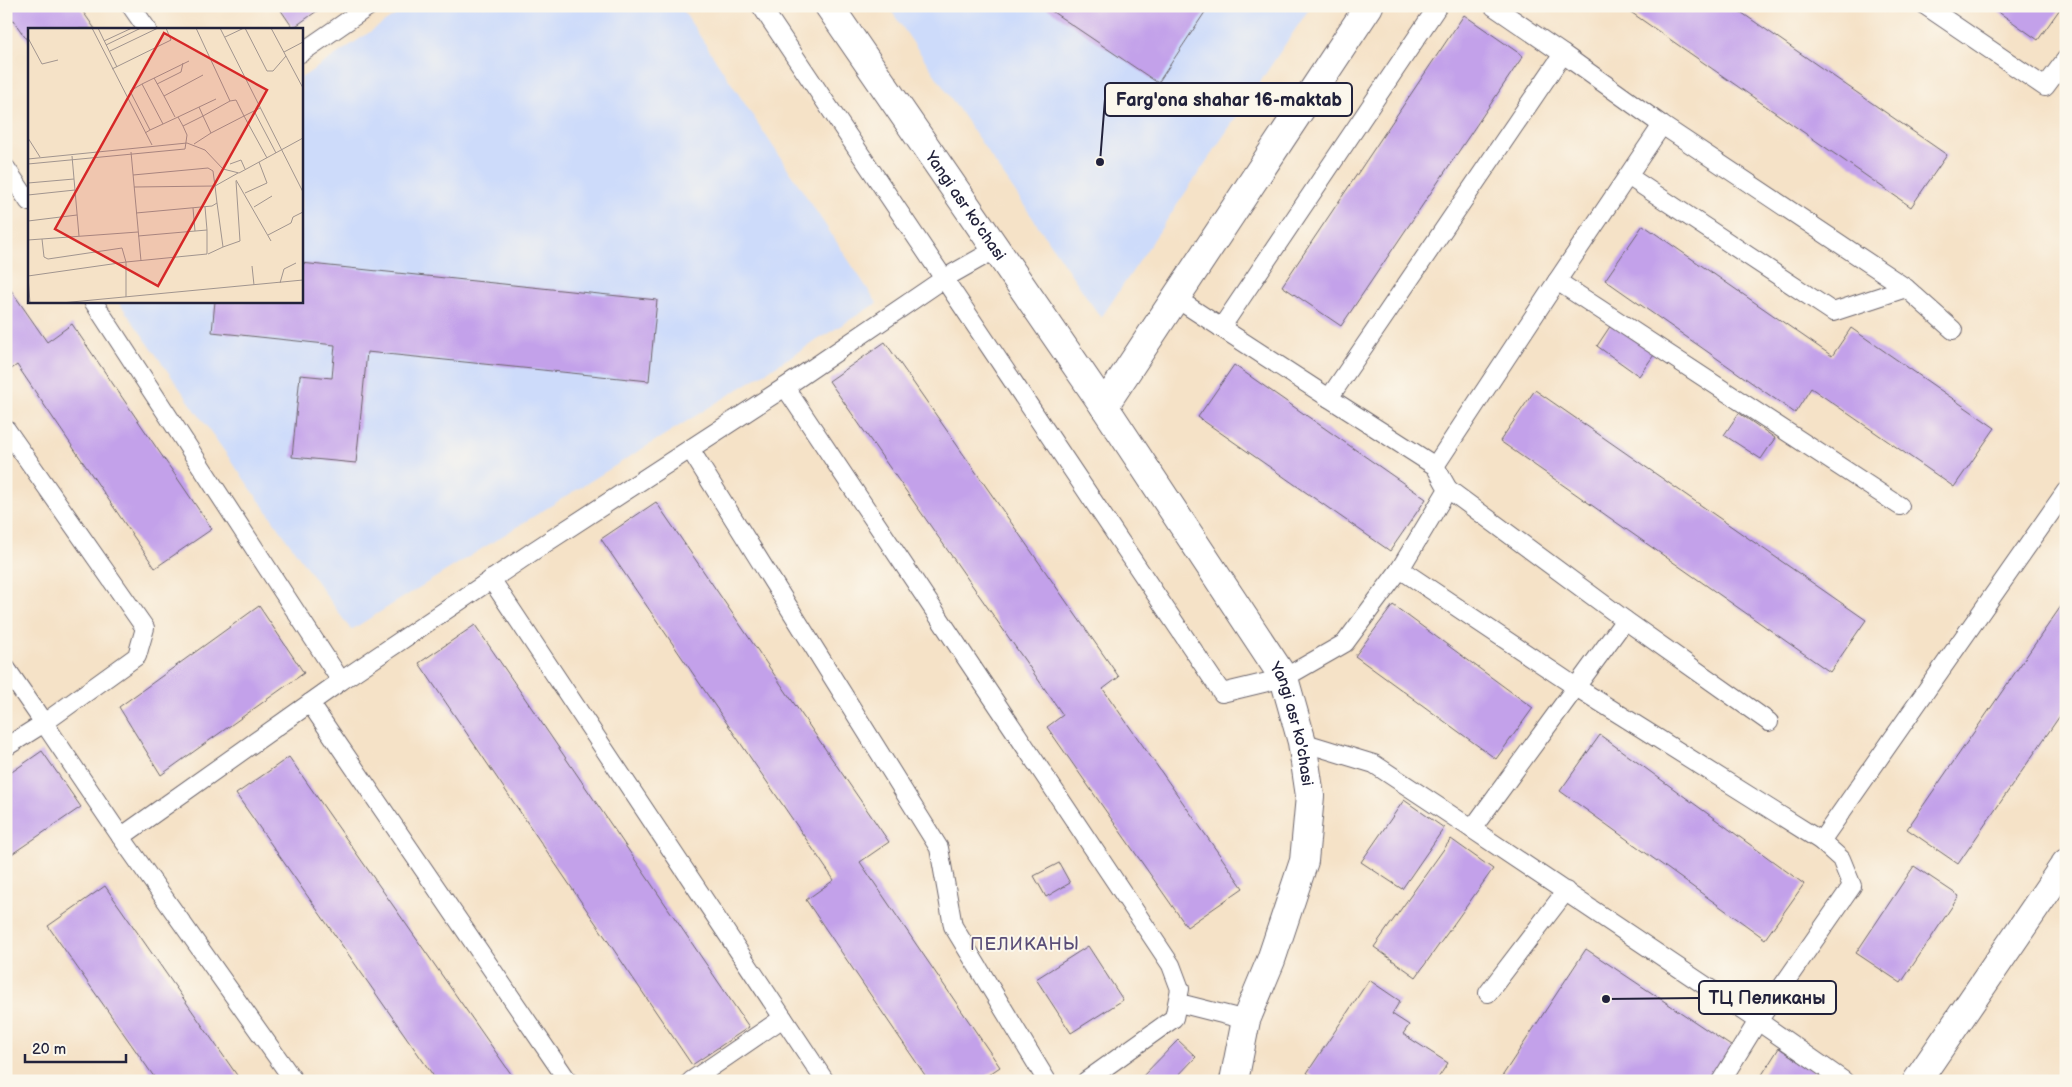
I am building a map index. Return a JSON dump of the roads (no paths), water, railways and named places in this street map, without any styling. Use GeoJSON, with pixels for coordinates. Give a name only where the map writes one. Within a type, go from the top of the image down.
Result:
{"type":"FeatureCollection","features":[{"type":"Feature","properties":{"kind":"street","name":"Yangi asr ko'chasi"},"geometry":{"type":"LineString","coordinates":[[829,6],[1104,406],[1284,678],[1302,742],[1310,796],[1304,862],[1271,960],[1246,1020],[1234,1081]]}},
{"type":"Feature","properties":{"kind":"street"},"geometry":{"type":"LineString","coordinates":[[1104,406],[1177,299],[1369,6]]}},
{"type":"Feature","properties":{"kind":"street"},"geometry":{"type":"LineString","coordinates":[[1917,1081],[2066,863]]}},
{"type":"Feature","properties":{"kind":"lane"},"geometry":{"type":"LineString","coordinates":[[131,6],[146,28]]}},
{"type":"Feature","properties":{"kind":"lane"},"geometry":{"type":"LineString","coordinates":[[302,52],[369,6]]}},
{"type":"Feature","properties":{"kind":"lane"},"geometry":{"type":"LineString","coordinates":[[760,6],[945,278],[1222,693],[1284,678],[1345,643],[1400,570],[1448,489]]}},
{"type":"Feature","properties":{"kind":"lane"},"geometry":{"type":"LineString","coordinates":[[1221,328],[1438,6]]}},
{"type":"Feature","properties":{"kind":"lane"},"geometry":{"type":"LineString","coordinates":[[1494,6],[1662,125],[1906,288],[1953,330]]}},
{"type":"Feature","properties":{"kind":"lane"},"geometry":{"type":"LineString","coordinates":[[1926,6],[2044,87],[2066,59]]}},
{"type":"Feature","properties":{"kind":"lane"},"geometry":{"type":"LineString","coordinates":[[1329,398],[1563,54]]}},
{"type":"Feature","properties":{"kind":"lane"},"geometry":{"type":"LineString","coordinates":[[1435,466],[1662,125]]}},
{"type":"Feature","properties":{"kind":"lane"},"geometry":{"type":"LineString","coordinates":[[6,168],[28,201]]}},
{"type":"Feature","properties":{"kind":"lane"},"geometry":{"type":"LineString","coordinates":[[1628,176],[1833,312],[1906,288]]}},
{"type":"Feature","properties":{"kind":"lane"},"geometry":{"type":"LineString","coordinates":[[121,837],[341,681],[491,580],[785,387],[945,278],[996,250]]}},
{"type":"Feature","properties":{"kind":"lane"},"geometry":{"type":"LineString","coordinates":[[1557,281],[1900,506]]}},
{"type":"Feature","properties":{"kind":"lane"},"geometry":{"type":"LineString","coordinates":[[1177,299],[1435,466],[1448,489],[1625,620],[1769,722]]}},
{"type":"Feature","properties":{"kind":"lane"},"geometry":{"type":"LineString","coordinates":[[94,302],[341,681]]}},
{"type":"Feature","properties":{"kind":"lane"},"geometry":{"type":"LineString","coordinates":[[785,387],[1171,964],[1180,989],[1179,1003],[1174,1018],[1086,1081]]}},
{"type":"Feature","properties":{"kind":"lane"},"geometry":{"type":"LineString","coordinates":[[6,429],[145,628],[137,656],[6,747]]}},
{"type":"Feature","properties":{"kind":"lane"},"geometry":{"type":"LineString","coordinates":[[690,449],[939,848],[953,926],[1047,1081]]}},
{"type":"Feature","properties":{"kind":"lane"},"geometry":{"type":"LineString","coordinates":[[1821,841],[2066,491]]}},
{"type":"Feature","properties":{"kind":"lane"},"geometry":{"type":"LineString","coordinates":[[1400,570],[1576,687],[1821,841],[1841,858],[1852,886],[1758,1021],[1721,1081]]}},
{"type":"Feature","properties":{"kind":"lane"},"geometry":{"type":"LineString","coordinates":[[491,580],[825,1081]]}},
{"type":"Feature","properties":{"kind":"lane"},"geometry":{"type":"LineString","coordinates":[[1472,829],[1625,620]]}},
{"type":"Feature","properties":{"kind":"lane"},"geometry":{"type":"LineString","coordinates":[[6,668],[121,837],[294,1081]]}},
{"type":"Feature","properties":{"kind":"lane"},"geometry":{"type":"LineString","coordinates":[[310,703],[568,1081]]}},
{"type":"Feature","properties":{"kind":"lane"},"geometry":{"type":"LineString","coordinates":[[1302,742],[1374,764],[1566,891],[1758,1021],[1841,1080]]}},
{"type":"Feature","properties":{"kind":"lane"},"geometry":{"type":"LineString","coordinates":[[1488,992],[1566,891]]}},
{"type":"Feature","properties":{"kind":"lane"},"geometry":{"type":"LineString","coordinates":[[1179,1003],[1246,1020]]}},
{"type":"Feature","properties":{"kind":"lane"},"geometry":{"type":"LineString","coordinates":[[691,1081],[783,1018]]}},
{"type":"Feature","properties":{"kind":"place","name":"Farg'ona shahar 16-maktab"},"geometry":{"type":"Point","coordinates":[1100,162]}},
{"type":"Feature","properties":{"kind":"place","name":"ТЦ Пеликаны"},"geometry":{"type":"Point","coordinates":[1606,999]}},
{"type":"Feature","properties":{"kind":"district","name":"ПЕЛИКАНЫ"},"geometry":{"type":"Point","coordinates":[1025,944]}}]}
